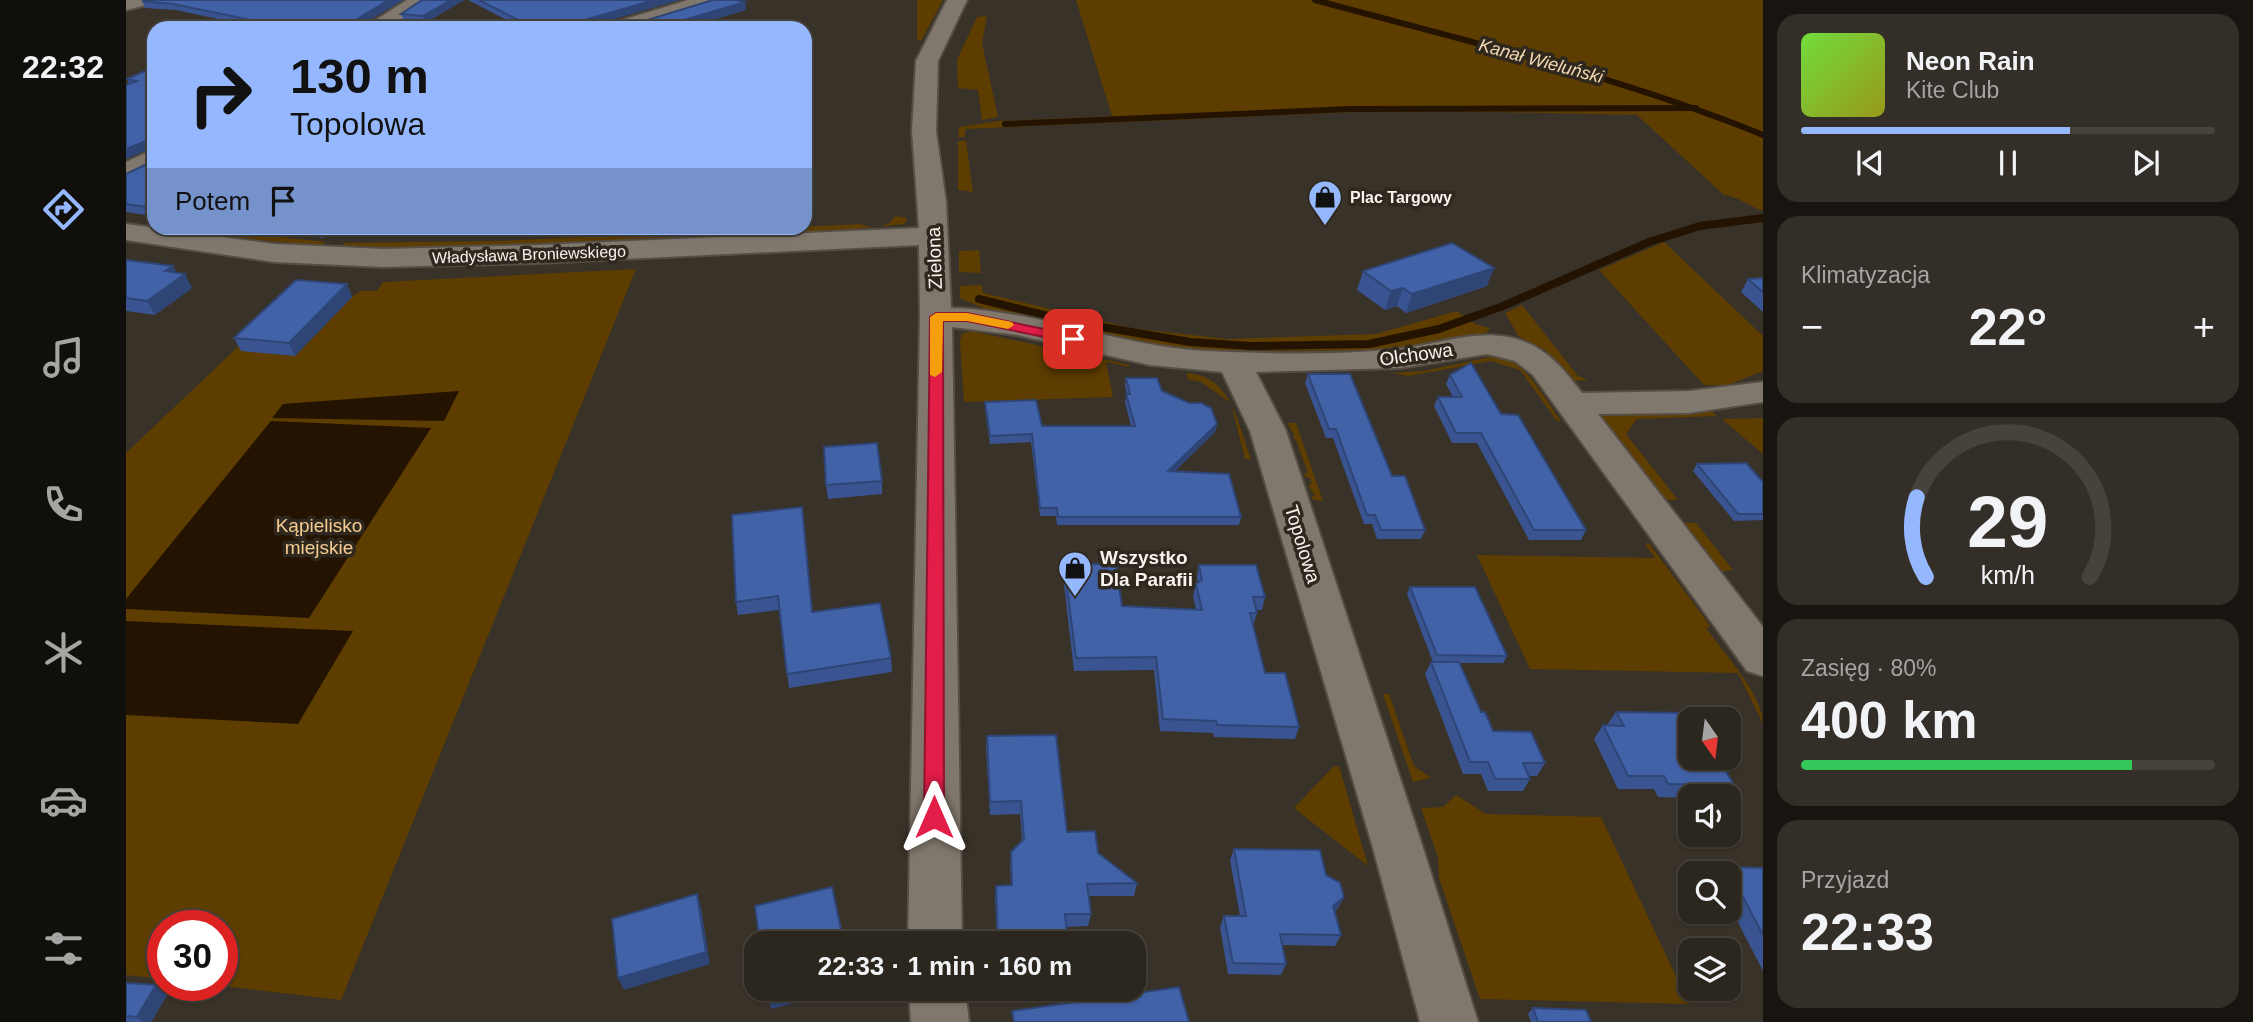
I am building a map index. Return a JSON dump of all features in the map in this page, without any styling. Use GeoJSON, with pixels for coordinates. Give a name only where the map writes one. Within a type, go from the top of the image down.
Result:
{"type":"FeatureCollection","features":[{"type":"Feature","properties":{"kind":"street"},"geometry":{"type":"LineString","coordinates":[[126,4],[144,0]]}},
{"type":"Feature","properties":{"kind":"street"},"geometry":{"type":"LineString","coordinates":[[385,21],[421,0]]}},
{"type":"Feature","properties":{"kind":"street"},"geometry":{"type":"LineString","coordinates":[[639,21],[709,0]]}},
{"type":"Feature","properties":{"kind":"street","name":"Zielona"},"geometry":{"type":"LineString","coordinates":[[935,931],[936,317],[934,236],[924,131],[928,57],[957,0]]}},
{"type":"Feature","properties":{"kind":"street"},"geometry":{"type":"LineString","coordinates":[[126,173],[147,161]]}},
{"type":"Feature","properties":{"kind":"street","name":"Władysława Broniewskiego"},"geometry":{"type":"LineString","coordinates":[[126,232],[147,235]]}},
{"type":"Feature","properties":{"kind":"street","name":"Władysława Broniewskiego"},"geometry":{"type":"LineString","coordinates":[[147,235],[275,253],[384,258],[539,254],[934,236]]}},
{"type":"Feature","properties":{"kind":"street"},"geometry":{"type":"LineString","coordinates":[[936,317],[967,317],[1154,356],[1235,360]]}},
{"type":"Feature","properties":{"kind":"street","name":"Olchowa"},"geometry":{"type":"LineString","coordinates":[[1235,360],[1406,359],[1493,343],[1509,345],[1536,359],[1763,659]]}},
{"type":"Feature","properties":{"kind":"street","name":"Topolowa"},"geometry":{"type":"LineString","coordinates":[[1235,360],[1239,375],[1262,413],[1268,431],[1398,848],[1449,1022]]}},
{"type":"Feature","properties":{"kind":"street"},"geometry":{"type":"LineString","coordinates":[[1571,404],[1713,400],[1763,392]]}},
{"type":"Feature","properties":{"kind":"street"},"geometry":{"type":"LineString","coordinates":[[938,1001],[940,1022]]}},
{"type":"Feature","properties":{"kind":"green space"},"geometry":{"type":"Polygon","coordinates":[[[917,0],[943,0],[921,41],[917,40],[917,0]]]}},
{"type":"Feature","properties":{"kind":"green space"},"geometry":{"type":"Polygon","coordinates":[[[1076,0],[1763,0],[1763,211],[1724,195],[1637,115],[1402,110],[965,129],[965,137],[958,137],[959,127],[999,121],[1112,116],[1076,0]]]}},
{"type":"Feature","properties":{"kind":"green space"},"geometry":{"type":"Polygon","coordinates":[[[987,16],[982,43],[998,117],[982,120],[978,90],[958,88],[957,60],[977,17],[987,16]]]}},
{"type":"Feature","properties":{"kind":"green space"},"geometry":{"type":"Polygon","coordinates":[[[958,141],[966,141],[973,192],[958,190],[958,141]]]}},
{"type":"Feature","properties":{"kind":"green space"},"geometry":{"type":"Polygon","coordinates":[[[895,216],[907,218],[905,224],[856,229],[812,231],[812,226],[860,224],[875,227],[893,220],[895,216]]]}},
{"type":"Feature","properties":{"kind":"green space"},"geometry":{"type":"Polygon","coordinates":[[[214,235],[264,235],[325,242],[320,246],[214,235]]]}},
{"type":"Feature","properties":{"kind":"green space"},"geometry":{"type":"Polygon","coordinates":[[[627,235],[734,235],[450,249],[341,248],[344,243],[500,241],[627,235]]]}},
{"type":"Feature","properties":{"kind":"green space"},"geometry":{"type":"Polygon","coordinates":[[[1664,242],[1763,336],[1763,371],[1728,385],[1704,385],[1599,270],[1664,242]]]}},
{"type":"Feature","properties":{"kind":"green space"},"geometry":{"type":"Polygon","coordinates":[[[979,250],[981,273],[959,272],[959,251],[979,250]]]}},
{"type":"Feature","properties":{"kind":"green space","name":"Kąpielisko miejskie"},"geometry":{"type":"Polygon","coordinates":[[[636,269],[341,1000],[238,988],[238,910],[147,910],[147,977],[126,975],[126,453],[299,289],[353,296],[360,291],[377,291],[383,282],[636,269]]]}},
{"type":"Feature","properties":{"kind":"green space"},"geometry":{"type":"Polygon","coordinates":[[[982,285],[983,293],[1132,328],[1226,339],[1376,334],[1457,311],[1475,324],[1490,328],[1486,333],[1392,351],[1191,350],[1150,346],[985,309],[960,298],[960,286],[982,285]]]}},
{"type":"Feature","properties":{"kind":"green space"},"geometry":{"type":"Polygon","coordinates":[[[1522,305],[1578,376],[1588,380],[1570,381],[1545,350],[1519,337],[1505,313],[1522,305]]]}},
{"type":"Feature","properties":{"kind":"green space"},"geometry":{"type":"Polygon","coordinates":[[[971,331],[1130,365],[1129,367],[1106,362],[1113,397],[964,402],[960,341],[962,334],[971,331]]]}},
{"type":"Feature","properties":{"kind":"green space"},"geometry":{"type":"Polygon","coordinates":[[[1495,356],[1516,364],[1525,372],[1561,421],[1557,421],[1520,370],[1491,361],[1408,376],[1392,373],[1424,371],[1495,356]]]}},
{"type":"Feature","properties":{"kind":"green space"},"geometry":{"type":"Polygon","coordinates":[[[1187,373],[1202,376],[1214,383],[1230,402],[1201,382],[1187,379],[1187,373]]]}},
{"type":"Feature","properties":{"kind":"green space"},"geometry":{"type":"Polygon","coordinates":[[[1232,405],[1237,417],[1251,459],[1245,459],[1232,405]]]}},
{"type":"Feature","properties":{"kind":"green space"},"geometry":{"type":"Polygon","coordinates":[[[1706,406],[1717,416],[1637,419],[1626,434],[1678,500],[1658,497],[1598,418],[1608,412],[1706,406]]]}},
{"type":"Feature","properties":{"kind":"green space"},"geometry":{"type":"Polygon","coordinates":[[[1763,418],[1763,454],[1722,419],[1763,418]]]}},
{"type":"Feature","properties":{"kind":"green space"},"geometry":{"type":"Polygon","coordinates":[[[1287,423],[1296,423],[1323,501],[1313,500],[1312,496],[1315,496],[1308,485],[1312,484],[1310,478],[1305,477],[1304,473],[1308,473],[1296,440],[1292,437],[1295,436],[1287,423]]]}},
{"type":"Feature","properties":{"kind":"green space"},"geometry":{"type":"Polygon","coordinates":[[[1683,523],[1696,523],[1733,570],[1717,572],[1683,523]]]}},
{"type":"Feature","properties":{"kind":"green space"},"geometry":{"type":"Polygon","coordinates":[[[1649,543],[1711,627],[1706,628],[1749,687],[1763,724],[1738,673],[1530,669],[1477,555],[1655,558],[1645,544],[1649,543]]]}},
{"type":"Feature","properties":{"kind":"green space"},"geometry":{"type":"Polygon","coordinates":[[[1383,694],[1389,694],[1414,766],[1431,778],[1413,782],[1383,694]]]}},
{"type":"Feature","properties":{"kind":"green space"},"geometry":{"type":"Polygon","coordinates":[[[1339,766],[1368,866],[1294,808],[1333,767],[1339,766]]]}},
{"type":"Feature","properties":{"kind":"green space"},"geometry":{"type":"Polygon","coordinates":[[[1456,795],[1486,814],[1601,817],[1678,981],[1678,1001],[1688,1001],[1689,1004],[1480,999],[1439,878],[1438,857],[1421,808],[1443,807],[1456,795]]]}},
{"type":"Feature","properties":{"kind":"shaded area"},"geometry":{"type":"Polygon","coordinates":[[[459,391],[444,421],[272,418],[283,404],[459,391]]]}},
{"type":"Feature","properties":{"kind":"shaded area"},"geometry":{"type":"Polygon","coordinates":[[[271,421],[431,428],[309,618],[126,609],[126,599],[271,421]]]}},
{"type":"Feature","properties":{"kind":"shaded area"},"geometry":{"type":"Polygon","coordinates":[[[126,621],[353,631],[298,724],[126,715],[126,621]]]}},
{"type":"Feature","properties":{"kind":"building"},"geometry":{"type":"Polygon","coordinates":[[[389,0],[354,21],[256,21],[173,4],[142,1],[389,0]]]}},
{"type":"Feature","properties":{"kind":"building"},"geometry":{"type":"Polygon","coordinates":[[[422,0],[451,0],[423,16],[401,14],[422,0]]]}},
{"type":"Feature","properties":{"kind":"building"},"geometry":{"type":"Polygon","coordinates":[[[479,0],[654,0],[581,21],[520,21],[479,0]]]}},
{"type":"Feature","properties":{"kind":"building"},"geometry":{"type":"Polygon","coordinates":[[[713,0],[745,2],[681,21],[644,21],[713,0]]]}},
{"type":"Feature","properties":{"kind":"building"},"geometry":{"type":"Polygon","coordinates":[[[147,70],[147,141],[126,149],[126,85],[137,81],[127,79],[147,70]]]}},
{"type":"Feature","properties":{"kind":"building"},"geometry":{"type":"Polygon","coordinates":[[[147,164],[147,207],[126,204],[126,174],[147,164]]]}},
{"type":"Feature","properties":{"kind":"building"},"geometry":{"type":"Polygon","coordinates":[[[1452,243],[1494,268],[1412,294],[1403,288],[1391,291],[1363,271],[1452,243]]]}},
{"type":"Feature","properties":{"kind":"building"},"geometry":{"type":"Polygon","coordinates":[[[126,260],[173,266],[165,271],[185,274],[147,301],[126,298],[126,260]]]}},
{"type":"Feature","properties":{"kind":"building"},"geometry":{"type":"Polygon","coordinates":[[[1763,278],[1763,292],[1748,279],[1763,278]]]}},
{"type":"Feature","properties":{"kind":"building"},"geometry":{"type":"Polygon","coordinates":[[[296,280],[347,284],[289,343],[234,338],[296,280]]]}},
{"type":"Feature","properties":{"kind":"building"},"geometry":{"type":"Polygon","coordinates":[[[1471,363],[1501,414],[1518,415],[1586,530],[1534,530],[1481,433],[1456,433],[1438,397],[1462,397],[1450,375],[1471,363]]]}},
{"type":"Feature","properties":{"kind":"building"},"geometry":{"type":"Polygon","coordinates":[[[1308,374],[1350,374],[1392,476],[1405,476],[1425,530],[1381,530],[1375,515],[1367,515],[1336,429],[1329,429],[1308,374]]]}},
{"type":"Feature","properties":{"kind":"building"},"geometry":{"type":"Polygon","coordinates":[[[1126,378],[1157,378],[1162,391],[1189,403],[1201,403],[1211,408],[1217,424],[1168,471],[1229,474],[1241,517],[1058,517],[1057,508],[1040,508],[1032,434],[990,436],[985,402],[1036,400],[1042,426],[1135,426],[1126,394],[1130,394],[1126,378]]]}},
{"type":"Feature","properties":{"kind":"building"},"geometry":{"type":"Polygon","coordinates":[[[877,443],[882,481],[826,485],[824,447],[877,443]]]}},
{"type":"Feature","properties":{"kind":"building"},"geometry":{"type":"Polygon","coordinates":[[[1746,463],[1763,482],[1763,514],[1738,514],[1697,464],[1746,463]]]}},
{"type":"Feature","properties":{"kind":"building"},"geometry":{"type":"Polygon","coordinates":[[[802,507],[812,612],[880,603],[891,658],[787,674],[778,596],[736,602],[732,515],[802,507]]]}},
{"type":"Feature","properties":{"kind":"building"},"geometry":{"type":"Polygon","coordinates":[[[1064,564],[1116,564],[1122,606],[1202,610],[1196,584],[1202,580],[1199,565],[1256,565],[1265,597],[1253,597],[1257,613],[1250,613],[1265,673],[1285,673],[1299,727],[1217,725],[1216,721],[1163,719],[1156,657],[1076,658],[1064,564]]]}},
{"type":"Feature","properties":{"kind":"building"},"geometry":{"type":"Polygon","coordinates":[[[1410,587],[1475,587],[1507,656],[1437,655],[1410,587]]]}},
{"type":"Feature","properties":{"kind":"building"},"geometry":{"type":"Polygon","coordinates":[[[1431,662],[1459,662],[1481,712],[1485,712],[1493,731],[1531,732],[1545,763],[1523,763],[1530,779],[1495,779],[1488,762],[1470,762],[1431,662]]]}},
{"type":"Feature","properties":{"kind":"building"},"geometry":{"type":"Polygon","coordinates":[[[1616,712],[1678,713],[1678,770],[1725,770],[1733,784],[1668,784],[1664,776],[1628,776],[1603,725],[1624,726],[1616,712]]]}},
{"type":"Feature","properties":{"kind":"building"},"geometry":{"type":"Polygon","coordinates":[[[1056,735],[1067,832],[1095,831],[1098,853],[1137,883],[1087,884],[1091,914],[1065,914],[1067,931],[998,931],[996,886],[1012,885],[1011,852],[1024,839],[1021,801],[990,802],[987,736],[1056,735]]]}},
{"type":"Feature","properties":{"kind":"building"},"geometry":{"type":"Polygon","coordinates":[[[1234,849],[1320,850],[1326,875],[1340,883],[1344,897],[1333,906],[1341,935],[1280,934],[1286,964],[1233,963],[1224,916],[1246,916],[1234,849]]]}},
{"type":"Feature","properties":{"kind":"building"},"geometry":{"type":"Polygon","coordinates":[[[1741,867],[1763,868],[1763,935],[1741,893],[1741,867]]]}},
{"type":"Feature","properties":{"kind":"building"},"geometry":{"type":"Polygon","coordinates":[[[832,887],[841,931],[758,931],[755,906],[832,887]]]}},
{"type":"Feature","properties":{"kind":"building"},"geometry":{"type":"Polygon","coordinates":[[[697,894],[706,952],[618,978],[612,919],[697,894]]]}},
{"type":"Feature","properties":{"kind":"building"},"geometry":{"type":"Polygon","coordinates":[[[126,983],[147,984],[147,1000],[137,1017],[126,1016],[126,983]]]}},
{"type":"Feature","properties":{"kind":"building"},"geometry":{"type":"Polygon","coordinates":[[[1179,987],[1189,1022],[1014,1022],[1012,1011],[1082,1001],[1146,1001],[1146,992],[1179,987]]]}},
{"type":"Feature","properties":{"kind":"building"},"geometry":{"type":"Polygon","coordinates":[[[1533,1008],[1586,1010],[1591,1022],[1538,1022],[1533,1008]]]}},
{"type":"Feature","properties":{"kind":"waterway","name":"Kanał Wieluński"},"geometry":{"type":"LineString","coordinates":[[1315,0],[1597,77],[1691,108]]}},
{"type":"Feature","properties":{"kind":"waterway"},"geometry":{"type":"LineString","coordinates":[[1005,124],[1350,109],[1691,108]]}},
{"type":"Feature","properties":{"kind":"waterway","name":"Kanał Wieluński"},"geometry":{"type":"LineString","coordinates":[[1691,108],[1763,135]]}},
{"type":"Feature","properties":{"kind":"waterway","name":"Kanał Wieluński"},"geometry":{"type":"LineString","coordinates":[[1691,108],[1696,108]]}},
{"type":"Feature","properties":{"kind":"waterway"},"geometry":{"type":"LineString","coordinates":[[979,299],[1073,322],[1190,342],[1252,346],[1369,344],[1439,329],[1503,306],[1649,242],[1700,226],[1763,218]]}},
{"type":"Feature","properties":{"kind":"slow traffic"},"geometry":{"type":"LineString","coordinates":[[935,372],[936,317],[967,317],[1008,325]]}},
{"type":"Feature","properties":{"kind":"place","name":"Plac Targowy"},"geometry":{"type":"Point","coordinates":[1325,227]}},
{"type":"Feature","properties":{"kind":"place","name":"Wszystko Dla Parafii"},"geometry":{"type":"Point","coordinates":[1075,598]}},
{"type":"Feature","properties":{"kind":"route"},"geometry":{"type":"LineString","coordinates":[[934,817],[936,317],[967,317],[1073,339]]}}]}
